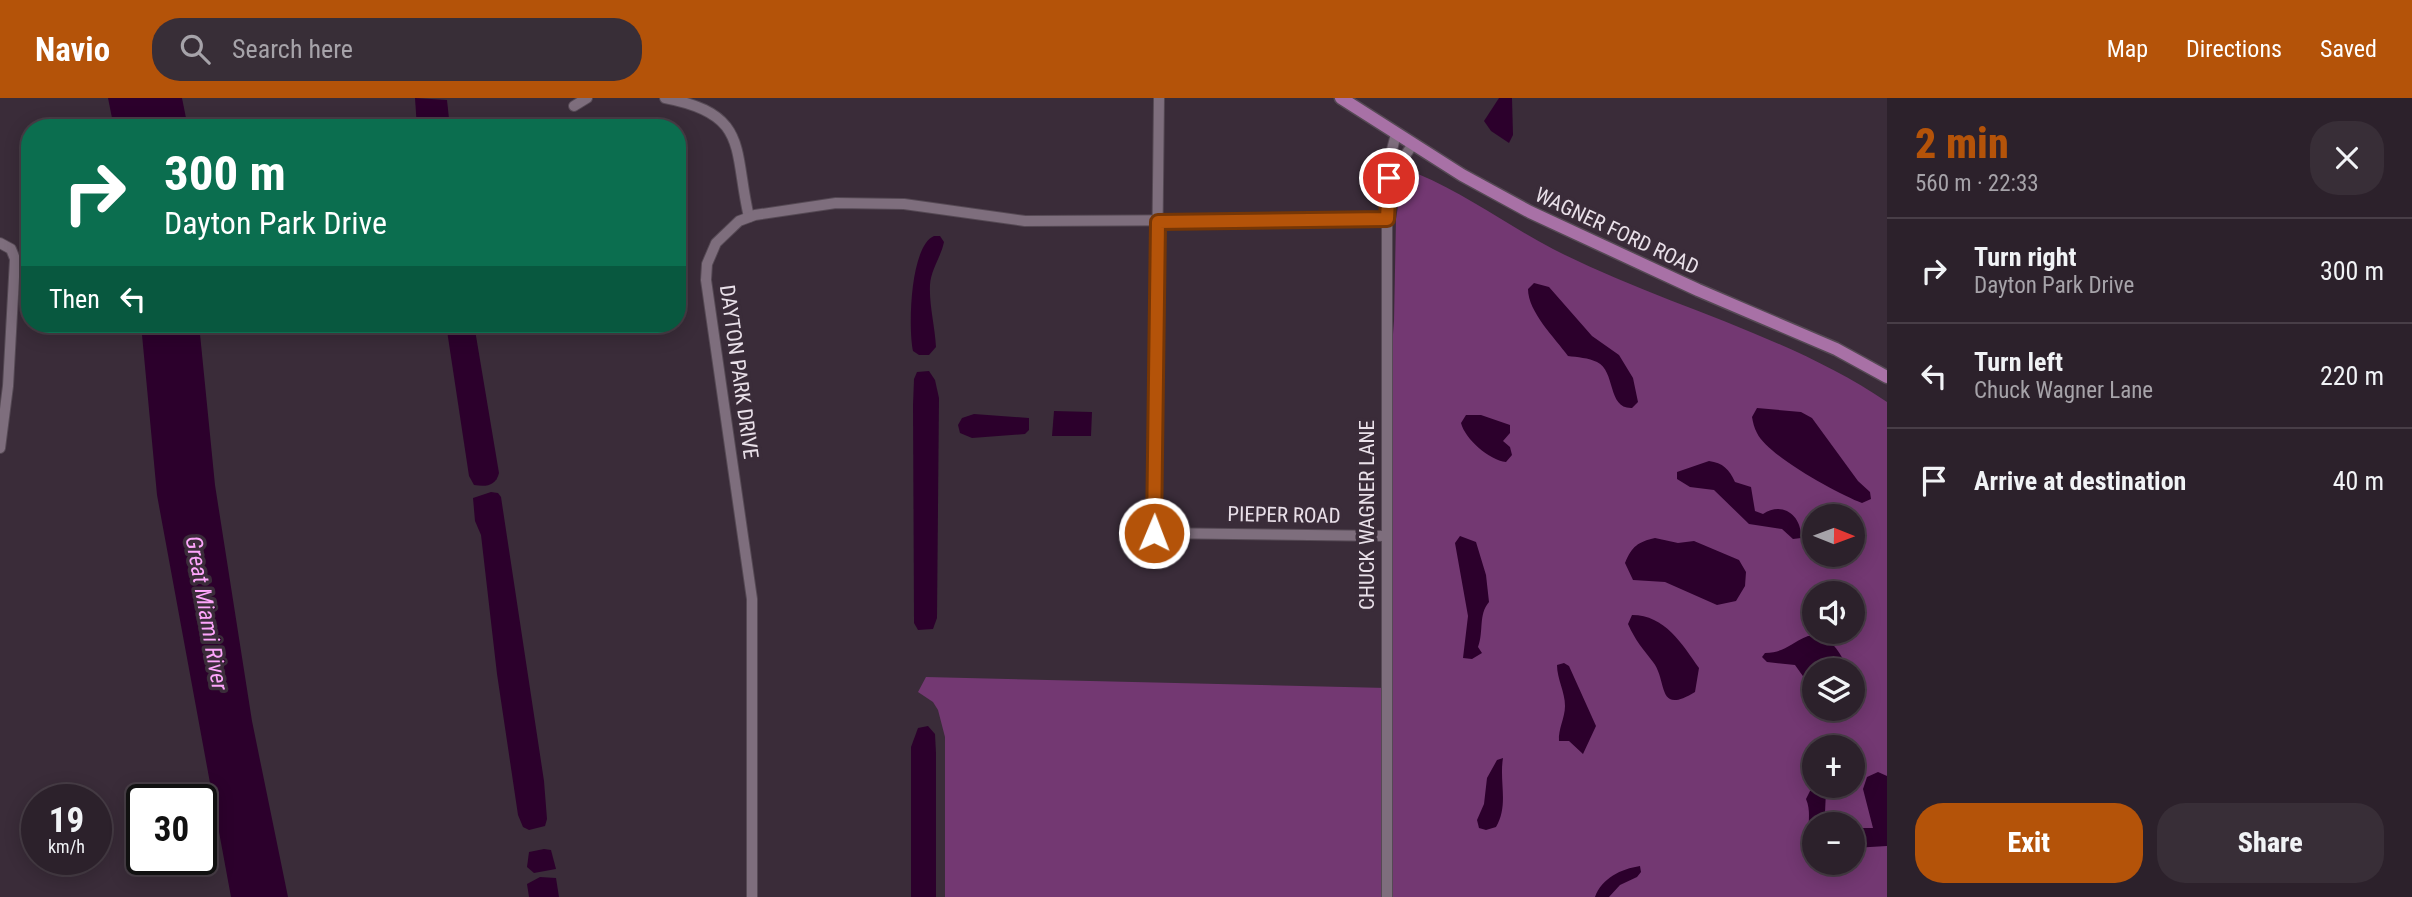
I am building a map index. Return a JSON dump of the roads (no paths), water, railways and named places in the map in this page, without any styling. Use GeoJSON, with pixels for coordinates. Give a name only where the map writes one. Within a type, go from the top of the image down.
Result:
{"type":"FeatureCollection","features":[{"type":"Feature","properties":{"kind":"main road","name":"WAGNER FORD ROAD"},"geometry":{"type":"LineString","coordinates":[[1341,98],[1395,134],[1530,212],[1698,290],[1836,349],[1887,377]]}},
{"type":"Feature","properties":{"kind":"street"},"geometry":{"type":"LineString","coordinates":[[574,106],[587,98]]}},
{"type":"Feature","properties":{"kind":"street"},"geometry":{"type":"LineString","coordinates":[[665,98],[710,112],[730,132],[738,151],[749,217]]}},
{"type":"Feature","properties":{"kind":"street","name":"PIEPER ROAD"},"geometry":{"type":"LineString","coordinates":[[1159,98],[1154,533],[1386,536]]}},
{"type":"Feature","properties":{"kind":"street","name":"CHUCK WAGNER LANE"},"geometry":{"type":"LineString","coordinates":[[1387,897],[1387,219],[1388,158],[1395,134]]}},
{"type":"Feature","properties":{"kind":"street"},"geometry":{"type":"LineString","coordinates":[[1389,178],[1413,144]]}},
{"type":"Feature","properties":{"kind":"street","name":"DAYTON PARK DRIVE"},"geometry":{"type":"LineString","coordinates":[[751,897],[752,599],[706,280],[707,264],[716,243],[729,228],[749,217],[829,204],[864,202],[904,204],[1025,221],[1387,219]]}},
{"type":"Feature","properties":{"kind":"street"},"geometry":{"type":"LineString","coordinates":[[0,448],[8,386],[15,259],[3,244]]}},
{"type":"Feature","properties":{"kind":"water"},"geometry":{"type":"Polygon","coordinates":[[[108,98],[182,98],[186,119],[112,119],[108,98]]]}},
{"type":"Feature","properties":{"kind":"water"},"geometry":{"type":"Polygon","coordinates":[[[415,98],[447,100],[449,119],[416,119],[415,98]]]}},
{"type":"Feature","properties":{"kind":"water"},"geometry":{"type":"Polygon","coordinates":[[[1499,98],[1512,98],[1513,135],[1509,143],[1491,131],[1484,121],[1499,98]]]}},
{"type":"Feature","properties":{"kind":"water"},"geometry":{"type":"Polygon","coordinates":[[[934,236],[940,236],[944,242],[930,285],[936,347],[929,355],[919,355],[913,351],[911,340],[915,271],[926,243],[934,236]]]}},
{"type":"Feature","properties":{"kind":"water"},"geometry":{"type":"Polygon","coordinates":[[[1534,283],[1549,287],[1592,336],[1619,355],[1633,378],[1638,402],[1632,408],[1619,403],[1607,373],[1597,362],[1568,356],[1532,307],[1528,289],[1534,283]]]}},
{"type":"Feature","properties":{"kind":"water","name":"Great Miami River"},"geometry":{"type":"Polygon","coordinates":[[[142,333],[200,333],[215,485],[252,721],[288,897],[231,897],[217,821],[217,784],[210,784],[157,495],[142,333]]]}},
{"type":"Feature","properties":{"kind":"water"},"geometry":{"type":"Polygon","coordinates":[[[447,333],[476,333],[499,473],[496,481],[483,486],[474,485],[469,476],[447,333]]]}},
{"type":"Feature","properties":{"kind":"water"},"geometry":{"type":"Polygon","coordinates":[[[929,371],[935,380],[939,398],[937,618],[933,629],[918,630],[914,623],[914,379],[917,372],[929,371]]]}},
{"type":"Feature","properties":{"kind":"water"},"geometry":{"type":"Polygon","coordinates":[[[1757,408],[1801,412],[1812,418],[1858,481],[1870,492],[1871,499],[1862,503],[1851,498],[1821,483],[1775,452],[1755,429],[1752,417],[1757,408]]]}},
{"type":"Feature","properties":{"kind":"water"},"geometry":{"type":"Polygon","coordinates":[[[1054,411],[1092,412],[1091,436],[1052,436],[1054,411]]]}},
{"type":"Feature","properties":{"kind":"water"},"geometry":{"type":"Polygon","coordinates":[[[974,414],[1029,418],[1029,430],[1025,434],[972,438],[960,433],[958,425],[962,418],[974,414]]]}},
{"type":"Feature","properties":{"kind":"water"},"geometry":{"type":"Polygon","coordinates":[[[1466,415],[1481,415],[1510,425],[1510,433],[1503,441],[1510,447],[1512,455],[1506,462],[1485,453],[1467,436],[1461,423],[1466,415]]]}},
{"type":"Feature","properties":{"kind":"water"},"geometry":{"type":"Polygon","coordinates":[[[1709,461],[1725,467],[1735,482],[1751,487],[1755,511],[1763,514],[1777,509],[1790,512],[1798,523],[1801,538],[1793,539],[1782,529],[1749,524],[1714,490],[1690,487],[1677,479],[1677,472],[1709,461]]]}},
{"type":"Feature","properties":{"kind":"water"},"geometry":{"type":"Polygon","coordinates":[[[491,492],[498,493],[501,497],[544,781],[547,819],[545,826],[529,830],[523,827],[518,815],[497,674],[481,535],[475,521],[473,498],[491,492]]]}},
{"type":"Feature","properties":{"kind":"water"},"geometry":{"type":"Polygon","coordinates":[[[1460,536],[1476,542],[1486,575],[1489,602],[1483,612],[1478,647],[1482,653],[1472,659],[1463,658],[1468,616],[1455,543],[1460,536]]]}},
{"type":"Feature","properties":{"kind":"water"},"geometry":{"type":"Polygon","coordinates":[[[1655,538],[1678,543],[1694,541],[1739,560],[1746,572],[1745,586],[1736,601],[1717,605],[1665,582],[1633,580],[1625,563],[1628,557],[1636,546],[1655,538]]]}},
{"type":"Feature","properties":{"kind":"water"},"geometry":{"type":"Polygon","coordinates":[[[1632,615],[1654,620],[1672,632],[1699,668],[1695,692],[1683,698],[1669,698],[1658,670],[1628,624],[1632,615]]]}},
{"type":"Feature","properties":{"kind":"water"},"geometry":{"type":"Polygon","coordinates":[[[1802,639],[1802,644],[1832,644],[1842,658],[1802,658],[1802,675],[1795,665],[1767,662],[1762,657],[1765,653],[1783,649],[1802,639]]]}},
{"type":"Feature","properties":{"kind":"water"},"geometry":{"type":"Polygon","coordinates":[[[1564,663],[1569,666],[1596,726],[1583,754],[1569,741],[1559,741],[1565,706],[1557,665],[1564,663]]]}},
{"type":"Feature","properties":{"kind":"water"},"geometry":{"type":"Polygon","coordinates":[[[928,726],[935,734],[936,753],[936,897],[911,897],[911,747],[918,728],[928,726]]]}},
{"type":"Feature","properties":{"kind":"water"},"geometry":{"type":"Polygon","coordinates":[[[1503,758],[1503,802],[1500,819],[1496,827],[1486,830],[1479,828],[1477,820],[1484,804],[1487,778],[1497,760],[1503,758]]]}},
{"type":"Feature","properties":{"kind":"water"},"geometry":{"type":"Polygon","coordinates":[[[1878,772],[1887,776],[1887,846],[1865,847],[1865,828],[1873,828],[1865,797],[1867,777],[1878,772]]]}},
{"type":"Feature","properties":{"kind":"water"},"geometry":{"type":"Polygon","coordinates":[[[1806,798],[1826,798],[1825,812],[1809,812],[1806,798]]]}},
{"type":"Feature","properties":{"kind":"water"},"geometry":{"type":"Polygon","coordinates":[[[551,850],[556,869],[534,873],[527,867],[529,852],[551,850]]]}},
{"type":"Feature","properties":{"kind":"water"},"geometry":{"type":"Polygon","coordinates":[[[1640,866],[1641,872],[1637,877],[1620,885],[1609,897],[1595,897],[1607,880],[1626,869],[1640,866]]]}},
{"type":"Feature","properties":{"kind":"water"},"geometry":{"type":"Polygon","coordinates":[[[540,877],[556,878],[559,897],[529,897],[527,884],[540,877]]]}}]}
